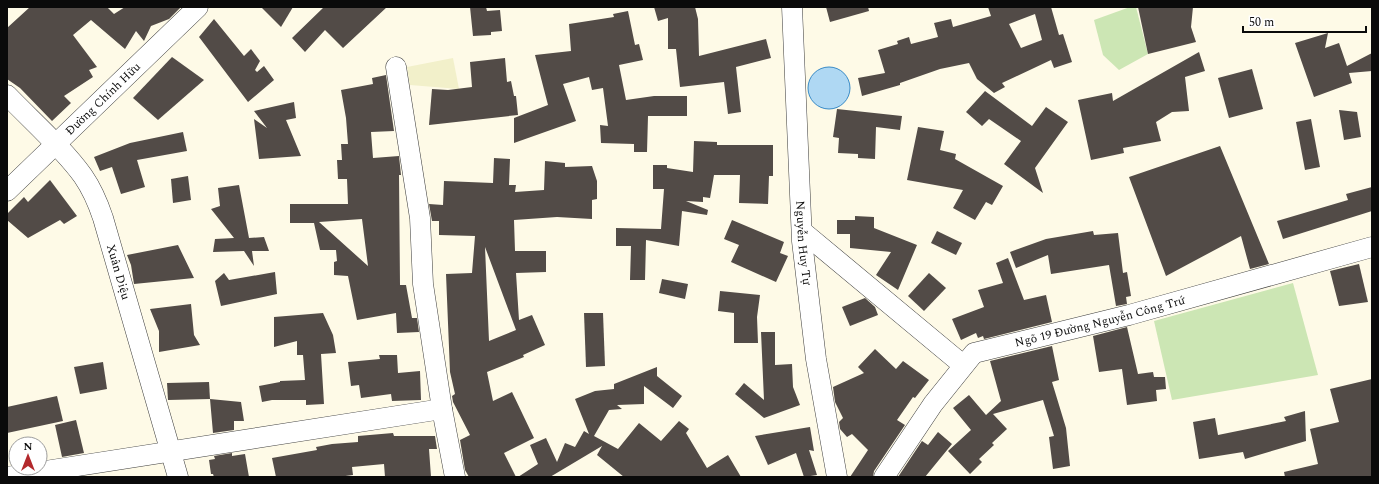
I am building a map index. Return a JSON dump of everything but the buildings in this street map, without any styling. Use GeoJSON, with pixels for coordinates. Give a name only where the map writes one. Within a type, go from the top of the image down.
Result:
{"type":"FeatureCollection","features":[{"type":"Feature","properties":{"kind":"street","name":"Đường Chính Hữu"},"geometry":{"type":"LineString","coordinates":[[7,191],[198,7]]}},
{"type":"Feature","properties":{"kind":"street","name":"Nguyễn Huy Tự"},"geometry":{"type":"LineString","coordinates":[[792,7],[803,232],[802,241],[816,359],[837,477]]}},
{"type":"Feature","properties":{"kind":"street"},"geometry":{"type":"LineString","coordinates":[[396,67],[420,218],[423,284],[442,409],[455,477]]}},
{"type":"Feature","properties":{"kind":"street","name":"Xuân Diệu"},"geometry":{"type":"LineString","coordinates":[[7,95],[83,176],[94,195],[103,218],[172,450],[178,477]]}},
{"type":"Feature","properties":{"kind":"street"},"geometry":{"type":"LineString","coordinates":[[803,232],[963,365]]}},
{"type":"Feature","properties":{"kind":"street","name":"Ngõ 19 Đường Nguyễn Công Trứ"},"geometry":{"type":"LineString","coordinates":[[884,477],[933,404],[974,353],[1129,315],[1372,247]]}},
{"type":"Feature","properties":{"kind":"street"},"geometry":{"type":"LineString","coordinates":[[7,477],[442,409]]}},
{"type":"Feature","properties":{"kind":"shaded area"},"geometry":{"type":"Polygon","coordinates":[[[453,58],[459,89],[410,85],[407,67],[453,58]]]}},
{"type":"Feature","properties":{"kind":"green space"},"geometry":{"type":"Polygon","coordinates":[[[1130,7],[1136,7],[1148,54],[1119,70],[1103,55],[1094,20],[1130,7]]]}},
{"type":"Feature","properties":{"kind":"green space"},"geometry":{"type":"Polygon","coordinates":[[[1293,283],[1318,375],[1172,400],[1154,321],[1293,283]]]}},
{"type":"Feature","properties":{"kind":"water"},"geometry":{"type":"Polygon","coordinates":[[[829,67],[844,73],[850,88],[844,103],[829,109],[814,103],[808,88],[814,73],[829,67]]]}}]}
